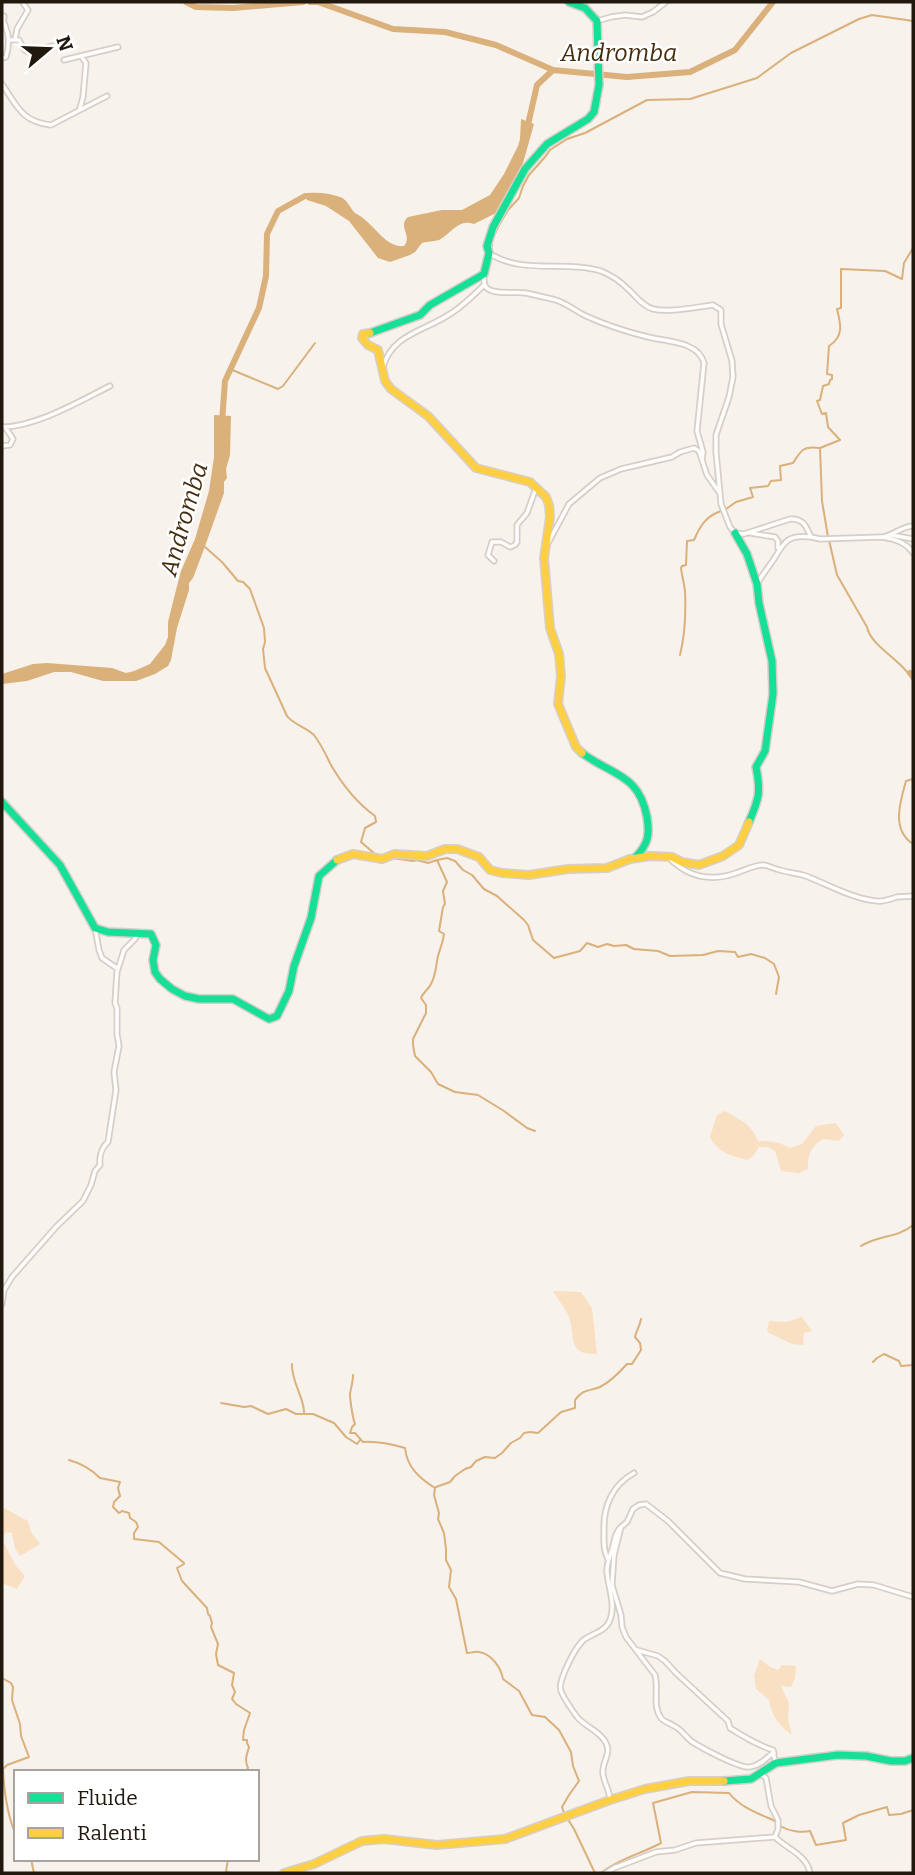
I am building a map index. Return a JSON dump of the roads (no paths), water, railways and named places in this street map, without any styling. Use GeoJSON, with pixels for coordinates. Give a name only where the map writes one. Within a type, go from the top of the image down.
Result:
{"type":"FeatureCollection","features":[{"type":"Feature","properties":{"kind":"street"},"geometry":{"type":"LineString","coordinates":[[569,2],[586,8],[597,21],[600,59],[597,103],[588,119],[547,144],[525,169],[493,227],[487,246],[489,253],[484,285],[495,292],[528,293],[554,299],[621,330],[682,344],[695,350],[704,363],[697,432],[703,452],[702,458]]}},
{"type":"Feature","properties":{"kind":"street"},"geometry":{"type":"LineString","coordinates":[[597,21],[611,16],[642,17],[666,2]]}},
{"type":"Feature","properties":{"kind":"street"},"geometry":{"type":"LineString","coordinates":[[15,39],[17,29],[28,10],[23,3]]}},
{"type":"Feature","properties":{"kind":"street"},"geometry":{"type":"LineString","coordinates":[[2,58],[6,57],[9,40],[3,22],[4,16]]}},
{"type":"Feature","properties":{"kind":"street"},"geometry":{"type":"LineString","coordinates":[[9,40],[19,40],[24,50],[29,52],[38,51],[44,46],[53,46]]}},
{"type":"Feature","properties":{"kind":"street"},"geometry":{"type":"LineString","coordinates":[[64,60],[118,47]]}},
{"type":"Feature","properties":{"kind":"street"},"geometry":{"type":"LineString","coordinates":[[2,84],[20,111],[31,121],[51,125],[80,108],[86,63],[81,56]]}},
{"type":"Feature","properties":{"kind":"street"},"geometry":{"type":"LineString","coordinates":[[75,111],[107,96]]}},
{"type":"Feature","properties":{"kind":"street"},"geometry":{"type":"LineString","coordinates":[[95,928],[108,932],[151,934],[157,945],[152,965],[158,977],[173,990],[191,999],[233,998],[252,1011],[271,1019],[277,1016],[289,991],[294,966],[311,918],[319,876],[336,860],[344,857],[364,855],[382,859],[395,854],[427,856],[444,849],[457,849],[478,856],[491,870],[529,875],[568,869],[607,868],[630,859],[655,856],[672,857],[692,865],[699,864],[723,856],[739,845],[757,804],[760,788],[756,767],[763,757],[773,694],[772,661],[757,584],[747,554],[730,527],[721,504],[716,435],[733,377],[732,361],[721,324],[721,310],[713,305],[671,310],[650,309],[620,282],[600,271],[512,264],[489,253]]}},
{"type":"Feature","properties":{"kind":"street"},"geometry":{"type":"LineString","coordinates":[[484,274],[430,304],[420,315],[363,334],[362,338],[378,350],[385,381],[391,390],[428,416],[476,468],[530,482],[546,498],[550,517],[544,558],[550,628],[559,654],[561,676],[558,704],[580,752],[634,785],[642,796],[648,824],[648,845],[635,858]]}},
{"type":"Feature","properties":{"kind":"street"},"geometry":{"type":"LineString","coordinates":[[383,369],[391,348],[406,336],[432,326],[450,315],[484,285]]}},
{"type":"Feature","properties":{"kind":"street"},"geometry":{"type":"LineString","coordinates":[[2,446],[10,444],[13,439],[3,427],[55,414],[110,386]]}},
{"type":"Feature","properties":{"kind":"street"},"geometry":{"type":"LineString","coordinates":[[545,549],[569,503],[600,478],[621,469],[672,457],[694,448],[699,451],[707,475],[720,494]]}},
{"type":"Feature","properties":{"kind":"street"},"geometry":{"type":"LineString","coordinates":[[494,561],[488,555],[492,542],[510,547],[515,545],[517,525],[527,513],[536,488]]}},
{"type":"Feature","properties":{"kind":"street"},"geometry":{"type":"LineString","coordinates":[[748,533],[798,518],[811,537]]}},
{"type":"Feature","properties":{"kind":"street"},"geometry":{"type":"LineString","coordinates":[[891,535],[902,527],[913,526]]}},
{"type":"Feature","properties":{"kind":"street"},"geometry":{"type":"LineString","coordinates":[[735,533],[775,537],[778,550]]}},
{"type":"Feature","properties":{"kind":"street"},"geometry":{"type":"LineString","coordinates":[[757,584],[778,550],[793,537],[820,539],[891,535],[913,539]]}},
{"type":"Feature","properties":{"kind":"street"},"geometry":{"type":"LineString","coordinates":[[882,537],[909,546],[913,553]]}},
{"type":"Feature","properties":{"kind":"street"},"geometry":{"type":"LineString","coordinates":[[2,802],[60,865],[95,928],[102,958],[118,970]]}},
{"type":"Feature","properties":{"kind":"street"},"geometry":{"type":"LineString","coordinates":[[668,857],[680,868],[704,878],[717,878],[754,866],[767,866],[806,876],[860,899],[877,902],[899,896],[913,896]]}},
{"type":"Feature","properties":{"kind":"street"},"geometry":{"type":"LineString","coordinates":[[2,1304],[4,1290],[12,1277],[83,1201],[100,1165],[103,1148],[108,1143],[116,1090],[114,1072],[119,1046],[115,1003],[118,970],[124,950],[137,934]]}},
{"type":"Feature","properties":{"kind":"street"},"geometry":{"type":"LineString","coordinates":[[608,1559],[604,1549],[603,1524],[611,1495],[621,1482],[634,1474]]}},
{"type":"Feature","properties":{"kind":"street"},"geometry":{"type":"LineString","coordinates":[[610,1800],[603,1773],[608,1745],[577,1717],[560,1689],[560,1682],[577,1647],[586,1638],[604,1628],[611,1617],[608,1559],[615,1534],[627,1522],[633,1509],[643,1503],[668,1521],[720,1573],[745,1579],[799,1582],[832,1591],[858,1584],[874,1585],[913,1597]]}},
{"type":"Feature","properties":{"kind":"street"},"geometry":{"type":"LineString","coordinates":[[621,1527],[614,1555],[612,1585],[626,1637],[655,1675],[661,1719],[678,1728],[690,1740],[744,1767],[750,1768],[773,1753],[776,1759]]}},
{"type":"Feature","properties":{"kind":"street"},"geometry":{"type":"LineString","coordinates":[[633,1647],[659,1656],[728,1721],[730,1728],[758,1746],[773,1750],[776,1759]]}},
{"type":"Feature","properties":{"kind":"street"},"geometry":{"type":"LineString","coordinates":[[284,1873],[314,1864],[353,1844],[370,1839],[437,1845],[505,1839],[645,1789],[689,1781],[751,1779],[776,1759],[838,1755],[866,1756],[891,1761],[913,1758]]}},
{"type":"Feature","properties":{"kind":"street"},"geometry":{"type":"LineString","coordinates":[[761,1773],[766,1779],[771,1806],[778,1820],[775,1837]]}},
{"type":"Feature","properties":{"kind":"street"},"geometry":{"type":"LineString","coordinates":[[606,1873],[656,1852],[675,1850],[696,1843],[775,1837],[804,1860],[810,1873]]}},
{"type":"Feature","properties":{"kind":"waterway"},"geometry":{"type":"LineString","coordinates":[[186,2],[196,7],[233,8],[303,2]]}},
{"type":"Feature","properties":{"kind":"waterway"},"geometry":{"type":"LineString","coordinates":[[310,2],[318,2],[393,29],[445,32],[496,45],[553,70]]}},
{"type":"Feature","properties":{"kind":"waterway","name":"Andromba"},"geometry":{"type":"LineString","coordinates":[[527,129],[537,85],[553,70],[627,77],[690,72],[735,50],[773,2]]}},
{"type":"Feature","properties":{"kind":"waterway"},"geometry":{"type":"LineString","coordinates":[[492,246],[499,225],[519,198],[529,175],[550,150],[567,139],[585,133],[647,100],[690,99],[757,78],[791,53],[859,19],[872,15],[913,21]]}},
{"type":"Feature","properties":{"kind":"waterway","name":"Andromba"},"geometry":{"type":"LineString","coordinates":[[222,422],[225,381],[259,308],[266,276],[267,234],[278,211],[305,196],[315,197]]}},
{"type":"Feature","properties":{"kind":"waterway"},"geometry":{"type":"LineString","coordinates":[[828,537],[822,501],[820,448],[840,440],[828,427],[826,413],[822,414],[817,401],[820,400],[823,386],[829,384],[832,379],[832,375],[827,374],[829,346],[840,330],[837,309],[841,308],[841,269],[885,271],[902,279],[904,263],[913,248]]}},
{"type":"Feature","properties":{"kind":"waterway"},"geometry":{"type":"LineString","coordinates":[[230,369],[278,389],[315,343]]}},
{"type":"Feature","properties":{"kind":"waterway"},"geometry":{"type":"LineString","coordinates":[[726,509],[736,502],[753,497],[750,488],[768,486],[771,481],[781,480],[780,466],[793,463],[803,450],[819,448]]}},
{"type":"Feature","properties":{"kind":"waterway"},"geometry":{"type":"LineString","coordinates":[[680,655],[685,607],[681,568],[686,565],[687,541],[694,540],[704,522],[721,511]]}},
{"type":"Feature","properties":{"kind":"waterway"},"geometry":{"type":"LineString","coordinates":[[829,540],[837,575],[874,641],[913,681]]}},
{"type":"Feature","properties":{"kind":"waterway"},"geometry":{"type":"LineString","coordinates":[[205,547],[238,581],[250,589],[264,628],[265,668],[287,716],[314,735],[345,786],[375,816],[376,822],[365,828],[361,842],[375,854],[386,856]]}},
{"type":"Feature","properties":{"kind":"waterway"},"geometry":{"type":"LineString","coordinates":[[910,673],[913,676]]}},
{"type":"Feature","properties":{"kind":"waterway"},"geometry":{"type":"LineString","coordinates":[[913,779],[906,781],[899,815],[902,831],[913,844]]}},
{"type":"Feature","properties":{"kind":"waterway"},"geometry":{"type":"LineString","coordinates":[[392,858],[428,863],[437,860],[447,882],[443,891],[445,904],[439,931],[444,937],[433,981],[421,998],[426,1005],[426,1013],[413,1039],[415,1056],[431,1072],[438,1084],[455,1092],[478,1095],[535,1131]]}},
{"type":"Feature","properties":{"kind":"waterway"},"geometry":{"type":"LineString","coordinates":[[437,860],[447,858],[455,861],[472,875],[484,889],[497,896],[524,920],[533,940],[554,958],[580,951],[587,943],[598,947],[607,944],[626,945],[670,956],[703,955],[718,951],[735,952],[738,957],[751,954],[774,964],[779,977],[776,994]]}},
{"type":"Feature","properties":{"kind":"waterway"},"geometry":{"type":"LineString","coordinates":[[861,1246],[913,1225]]}},
{"type":"Feature","properties":{"kind":"waterway"},"geometry":{"type":"LineString","coordinates":[[436,1487],[450,1482],[476,1461],[485,1457],[495,1458],[524,1433],[538,1433],[561,1412],[575,1408],[575,1400],[581,1394],[604,1385],[627,1364],[632,1364],[641,1350],[635,1337],[641,1319]]}},
{"type":"Feature","properties":{"kind":"waterway"},"geometry":{"type":"LineString","coordinates":[[873,1362],[884,1354],[899,1361],[901,1366],[913,1365]]}},
{"type":"Feature","properties":{"kind":"waterway"},"geometry":{"type":"LineString","coordinates":[[292,1364],[293,1377],[304,1412]]}},
{"type":"Feature","properties":{"kind":"waterway"},"geometry":{"type":"LineString","coordinates":[[353,1375],[350,1394],[355,1424],[350,1433],[355,1433],[363,1442],[405,1448],[408,1461],[415,1471],[435,1488],[438,1519],[444,1533],[446,1560],[451,1570],[449,1587],[456,1599],[467,1653],[484,1653],[492,1659],[503,1679],[519,1691],[532,1715],[545,1717],[559,1730],[571,1752],[579,1781],[562,1807],[595,1873]]}},
{"type":"Feature","properties":{"kind":"waterway"},"geometry":{"type":"LineString","coordinates":[[221,1403],[251,1406],[268,1414],[286,1409],[296,1414],[313,1414],[334,1423],[346,1437],[357,1444],[360,1440]]}},
{"type":"Feature","properties":{"kind":"waterway"},"geometry":{"type":"LineString","coordinates":[[69,1460],[86,1467],[100,1478],[120,1482],[120,1496],[113,1507],[119,1513],[129,1513],[130,1518],[136,1522],[138,1527],[134,1539],[159,1542],[184,1563],[177,1568],[182,1581],[207,1608],[218,1644],[218,1665],[234,1673],[232,1685],[235,1692],[232,1699],[250,1713],[243,1740],[247,1740],[249,1747],[246,1757],[247,1770]]}},
{"type":"Feature","properties":{"kind":"waterway"},"geometry":{"type":"LineString","coordinates":[[2,1678],[13,1687],[12,1700],[29,1757],[3,1769],[6,1802],[14,1830]]}},
{"type":"Feature","properties":{"kind":"waterway"},"geometry":{"type":"LineString","coordinates":[[601,1873],[661,1843],[653,1803],[692,1792],[729,1793],[744,1806],[785,1828],[799,1832],[810,1831],[816,1845],[846,1840],[843,1823],[859,1815],[887,1807],[889,1815],[913,1810]]}},
{"type":"Feature","properties":{"kind":"waterway"},"geometry":{"type":"LineString","coordinates":[[31,1861],[34,1873]]}},
{"type":"Feature","properties":{"kind":"waterway"},"geometry":{"type":"LineString","coordinates":[[228,1861],[226,1872],[231,1873]]}}]}
